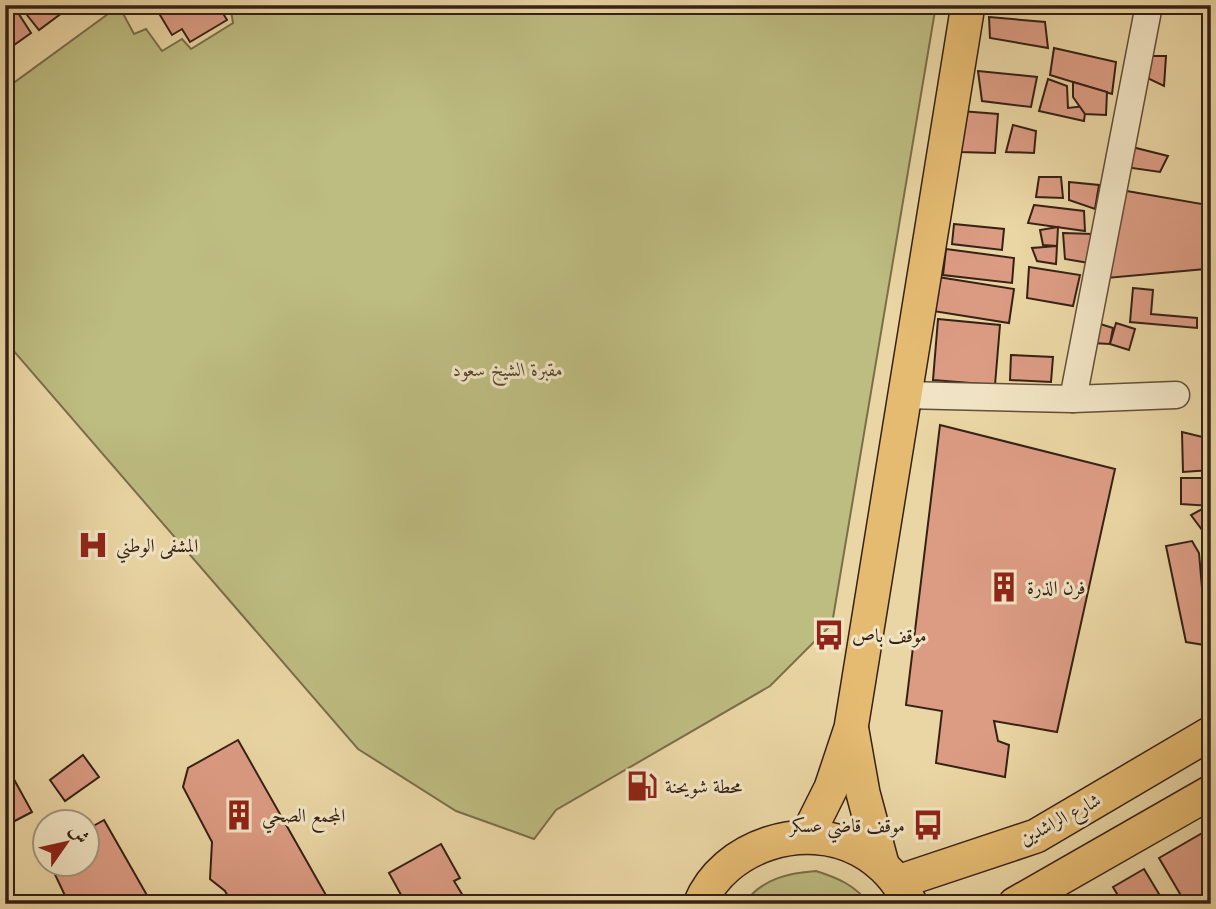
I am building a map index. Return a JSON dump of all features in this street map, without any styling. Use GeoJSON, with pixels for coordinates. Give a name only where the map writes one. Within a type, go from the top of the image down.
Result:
{"type":"FeatureCollection","features":[{"type":"Feature","properties":{"kind":"main road"},"geometry":{"type":"LineString","coordinates":[[807,836],[831,788],[852,728],[968,5]]}},
{"type":"Feature","properties":{"kind":"main road"},"geometry":{"type":"LineString","coordinates":[[852,728],[863,793],[897,883]]}},
{"type":"Feature","properties":{"kind":"main road","name":"شارع الراشدين"},"geometry":{"type":"LineString","coordinates":[[897,883],[1037,836],[1211,733]]}},
{"type":"Feature","properties":{"kind":"main road"},"geometry":{"type":"LineString","coordinates":[[1014,904],[1211,792]]}},
{"type":"Feature","properties":{"kind":"main road"},"geometry":{"type":"LineString","coordinates":[[699,904],[704,892],[732,862],[767,842],[807,836],[834,840],[859,849],[897,883]]}},
{"type":"Feature","properties":{"kind":"street"},"geometry":{"type":"LineString","coordinates":[[1073,399],[1149,5]]}},
{"type":"Feature","properties":{"kind":"street"},"geometry":{"type":"LineString","coordinates":[[904,395],[1073,399],[1176,395]]}},
{"type":"Feature","properties":{"kind":"green space","name":"مقبرة الشيخ سعود"},"geometry":{"type":"Polygon","coordinates":[[[230,5],[936,5],[832,624],[770,686],[556,810],[534,839],[456,811],[358,749],[5,341],[5,81],[12,84],[119,6],[134,34],[146,29],[162,51],[182,39],[191,49],[233,23],[230,5]]]}},
{"type":"Feature","properties":{"kind":"green space"},"geometry":{"type":"Polygon","coordinates":[[[816,871],[846,883],[869,904],[744,904],[767,883],[795,873],[816,871]]]}},
{"type":"Feature","properties":{"kind":"building"},"geometry":{"type":"Polygon","coordinates":[[[5,5],[13,5],[31,33],[14,45],[5,32],[5,5]]]}},
{"type":"Feature","properties":{"kind":"building"},"geometry":{"type":"Polygon","coordinates":[[[40,5],[63,5],[66,10],[39,30],[27,15],[40,5]]]}},
{"type":"Feature","properties":{"kind":"building"},"geometry":{"type":"Polygon","coordinates":[[[154,5],[218,5],[227,20],[190,42],[182,29],[172,35],[154,5]]]}},
{"type":"Feature","properties":{"kind":"building"},"geometry":{"type":"Polygon","coordinates":[[[989,17],[1045,22],[1048,48],[990,38],[989,17]]]}},
{"type":"Feature","properties":{"kind":"building"},"geometry":{"type":"Polygon","coordinates":[[[1054,48],[1116,62],[1112,94],[1050,75],[1054,48]]]}},
{"type":"Feature","properties":{"kind":"building"},"geometry":{"type":"Polygon","coordinates":[[[1143,56],[1166,56],[1164,86],[1141,75],[1143,56]]]}},
{"type":"Feature","properties":{"kind":"building"},"geometry":{"type":"Polygon","coordinates":[[[978,71],[1037,77],[1031,107],[982,101],[978,71]]]}},
{"type":"Feature","properties":{"kind":"building"},"geometry":{"type":"Polygon","coordinates":[[[1048,79],[1067,86],[1068,108],[1086,106],[1084,121],[1039,111],[1048,79]]]}},
{"type":"Feature","properties":{"kind":"building"},"geometry":{"type":"Polygon","coordinates":[[[1073,82],[1107,92],[1106,115],[1085,114],[1073,97],[1073,82]]]}},
{"type":"Feature","properties":{"kind":"building"},"geometry":{"type":"Polygon","coordinates":[[[961,111],[998,114],[995,153],[959,152],[961,111]]]}},
{"type":"Feature","properties":{"kind":"building"},"geometry":{"type":"Polygon","coordinates":[[[1013,125],[1036,131],[1034,153],[1006,152],[1013,125]]]}},
{"type":"Feature","properties":{"kind":"building"},"geometry":{"type":"Polygon","coordinates":[[[1128,146],[1168,156],[1160,172],[1125,167],[1128,146]]]}},
{"type":"Feature","properties":{"kind":"building"},"geometry":{"type":"Polygon","coordinates":[[[1039,177],[1061,177],[1063,198],[1036,197],[1039,177]]]}},
{"type":"Feature","properties":{"kind":"building"},"geometry":{"type":"Polygon","coordinates":[[[1069,182],[1099,185],[1095,209],[1069,200],[1069,182]]]}},
{"type":"Feature","properties":{"kind":"building"},"geometry":{"type":"Polygon","coordinates":[[[1121,190],[1202,204],[1205,269],[1107,278],[1121,190]]]}},
{"type":"Feature","properties":{"kind":"building"},"geometry":{"type":"Polygon","coordinates":[[[1034,205],[1084,211],[1085,231],[1028,223],[1034,205]]]}},
{"type":"Feature","properties":{"kind":"building"},"geometry":{"type":"Polygon","coordinates":[[[954,224],[1004,229],[1002,250],[952,244],[954,224]]]}},
{"type":"Feature","properties":{"kind":"building"},"geometry":{"type":"Polygon","coordinates":[[[1058,227],[1057,246],[1043,245],[1040,230],[1058,227]]]}},
{"type":"Feature","properties":{"kind":"building"},"geometry":{"type":"Polygon","coordinates":[[[1063,233],[1092,234],[1089,263],[1065,259],[1063,233]]]}},
{"type":"Feature","properties":{"kind":"building"},"geometry":{"type":"Polygon","coordinates":[[[1057,246],[1056,264],[1037,261],[1032,248],[1057,246]]]}},
{"type":"Feature","properties":{"kind":"building"},"geometry":{"type":"Polygon","coordinates":[[[946,249],[1014,258],[1012,283],[943,275],[946,249]]]}},
{"type":"Feature","properties":{"kind":"building"},"geometry":{"type":"Polygon","coordinates":[[[1029,267],[1080,275],[1073,306],[1027,298],[1029,267]]]}},
{"type":"Feature","properties":{"kind":"building"},"geometry":{"type":"Polygon","coordinates":[[[938,277],[1014,289],[1009,323],[933,311],[938,277]]]}},
{"type":"Feature","properties":{"kind":"building"},"geometry":{"type":"Polygon","coordinates":[[[1133,288],[1153,290],[1151,314],[1197,318],[1197,328],[1130,322],[1133,288]]]}},
{"type":"Feature","properties":{"kind":"building"},"geometry":{"type":"Polygon","coordinates":[[[938,319],[1000,325],[995,385],[933,380],[938,319]]]}},
{"type":"Feature","properties":{"kind":"building"},"geometry":{"type":"Polygon","coordinates":[[[1097,323],[1113,328],[1110,344],[1092,343],[1097,323]]]}},
{"type":"Feature","properties":{"kind":"building"},"geometry":{"type":"Polygon","coordinates":[[[1116,323],[1135,329],[1129,350],[1110,344],[1116,323]]]}},
{"type":"Feature","properties":{"kind":"building"},"geometry":{"type":"Polygon","coordinates":[[[1011,355],[1053,357],[1051,382],[1010,380],[1011,355]]]}},
{"type":"Feature","properties":{"kind":"building","name":"فرن الذرة"},"geometry":{"type":"Polygon","coordinates":[[[940,425],[1115,469],[1057,732],[994,721],[998,741],[1009,745],[1005,777],[936,763],[942,711],[906,705],[940,425]]]}},
{"type":"Feature","properties":{"kind":"building"},"geometry":{"type":"Polygon","coordinates":[[[1182,432],[1211,439],[1211,470],[1183,472],[1182,432]]]}},
{"type":"Feature","properties":{"kind":"building"},"geometry":{"type":"Polygon","coordinates":[[[1181,478],[1209,478],[1211,506],[1181,504],[1181,478]]]}},
{"type":"Feature","properties":{"kind":"building"},"geometry":{"type":"Polygon","coordinates":[[[1204,508],[1211,509],[1211,542],[1191,515],[1204,508]]]}},
{"type":"Feature","properties":{"kind":"building"},"geometry":{"type":"Polygon","coordinates":[[[1192,541],[1199,553],[1204,611],[1211,614],[1211,646],[1186,642],[1166,546],[1192,541]]]}},
{"type":"Feature","properties":{"kind":"building","name":"المجمع الصحي"},"geometry":{"type":"Polygon","coordinates":[[[238,740],[331,904],[232,904],[225,891],[210,879],[212,842],[183,787],[188,768],[238,740]]]}},
{"type":"Feature","properties":{"kind":"building"},"geometry":{"type":"Polygon","coordinates":[[[83,755],[99,777],[65,801],[50,780],[83,755]]]}},
{"type":"Feature","properties":{"kind":"building"},"geometry":{"type":"Polygon","coordinates":[[[5,763],[32,812],[5,826],[5,763]]]}},
{"type":"Feature","properties":{"kind":"building"},"geometry":{"type":"Polygon","coordinates":[[[104,820],[152,904],[69,904],[57,878],[102,878],[104,820]]]}},
{"type":"Feature","properties":{"kind":"building"},"geometry":{"type":"Polygon","coordinates":[[[1211,828],[1211,904],[1186,904],[1159,858],[1211,828]]]}},
{"type":"Feature","properties":{"kind":"building"},"geometry":{"type":"Polygon","coordinates":[[[441,844],[460,878],[454,881],[468,904],[406,904],[389,873],[441,844]]]}},
{"type":"Feature","properties":{"kind":"building"},"geometry":{"type":"Polygon","coordinates":[[[1144,869],[1165,904],[1123,904],[1113,887],[1144,869]]]}},
{"type":"Feature","properties":{"kind":"building"},"geometry":{"type":"Polygon","coordinates":[[[1103,896],[1108,904],[1090,904],[1103,896]]]}},
{"type":"Feature","properties":{"kind":"place","name":"المشفى الوطني"},"geometry":{"type":"Point","coordinates":[93,545]}},
{"type":"Feature","properties":{"kind":"place","name":"فرن الذرة"},"geometry":{"type":"Point","coordinates":[1004,587]}},
{"type":"Feature","properties":{"kind":"place","name":"موقف باص"},"geometry":{"type":"Point","coordinates":[829,635]}},
{"type":"Feature","properties":{"kind":"place","name":"محطة شويحنة"},"geometry":{"type":"Point","coordinates":[642,786]}},
{"type":"Feature","properties":{"kind":"place","name":"المجمع الصحي"},"geometry":{"type":"Point","coordinates":[239,815]}},
{"type":"Feature","properties":{"kind":"place","name":"موقف قاضي عسكر"},"geometry":{"type":"Point","coordinates":[928,825]}}]}
